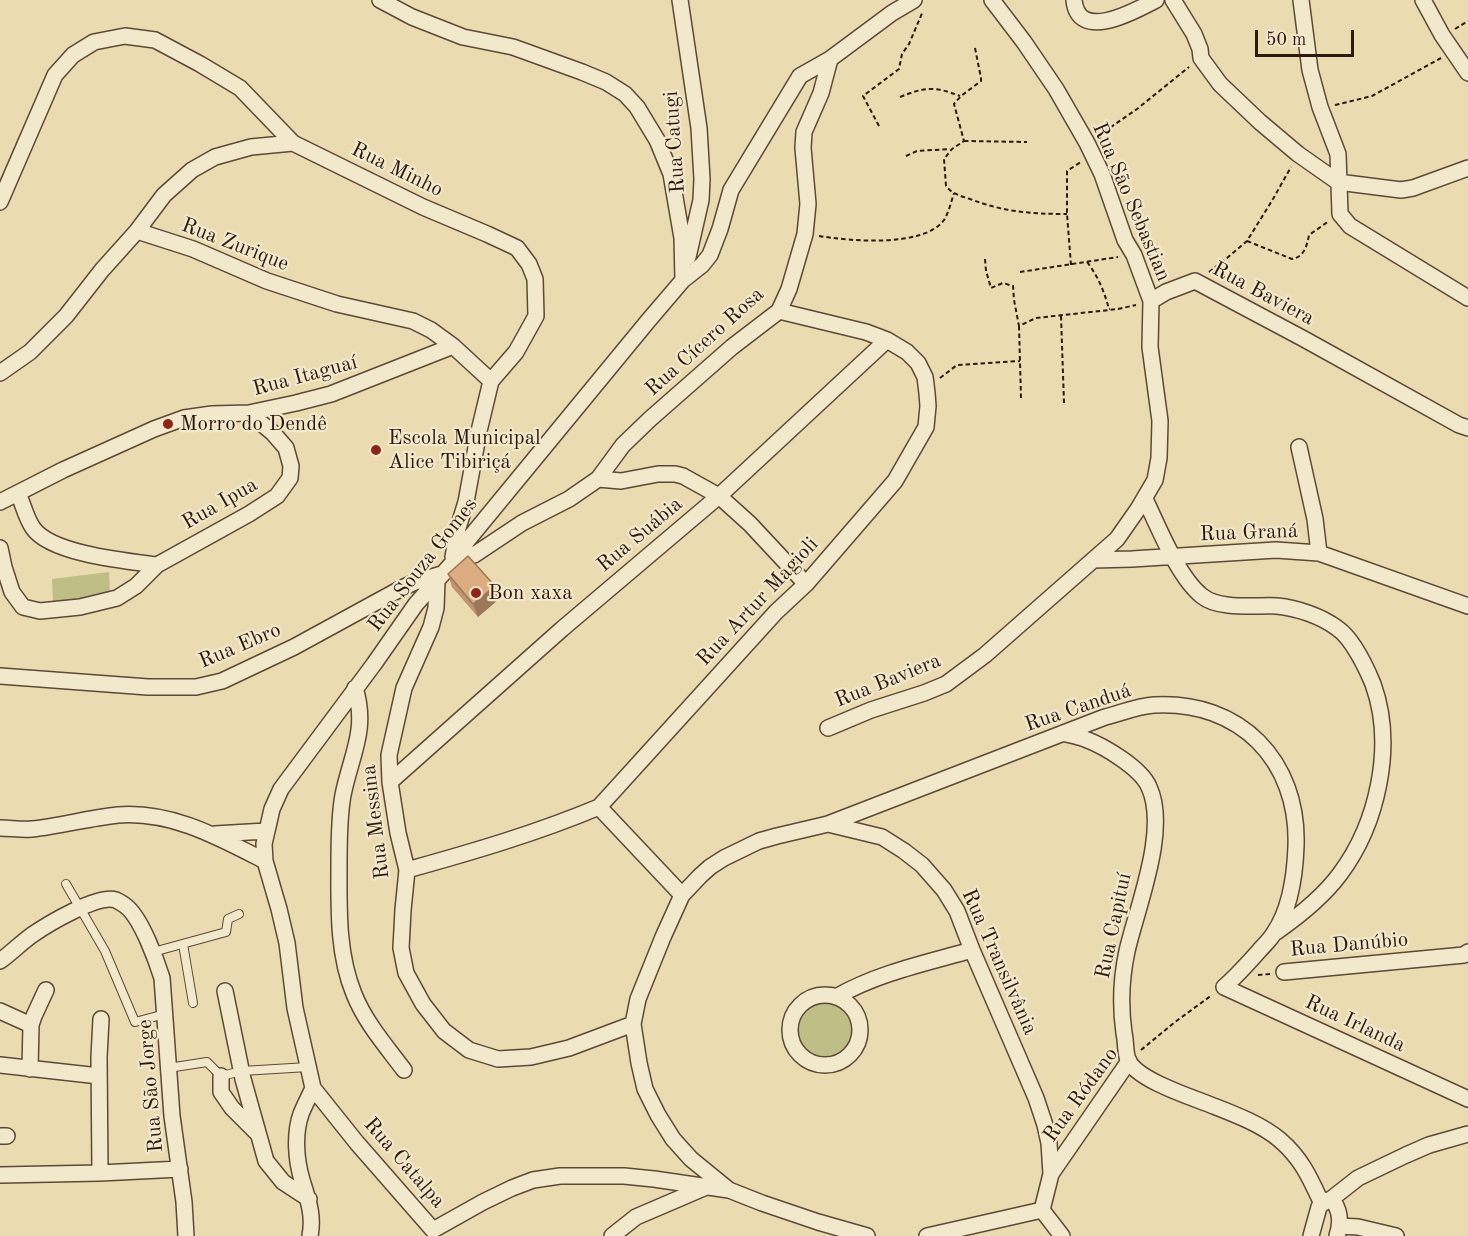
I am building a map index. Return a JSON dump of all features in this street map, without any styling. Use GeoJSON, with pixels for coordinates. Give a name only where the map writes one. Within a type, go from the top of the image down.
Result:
{"type":"FeatureCollection","features":[{"type":"Feature","properties":{"kind":"street"},"geometry":{"type":"LineString","coordinates":[[380,0],[412,17],[462,37],[513,47],[606,82],[625,94],[637,107],[657,140],[671,174],[682,238],[683,280]]}},
{"type":"Feature","properties":{"kind":"street","name":"Rua Catugi"},"geometry":{"type":"LineString","coordinates":[[680,0],[700,136],[702,179],[701,200],[683,280]]}},
{"type":"Feature","properties":{"kind":"street","name":"Rua São Sebastian"},"geometry":{"type":"LineString","coordinates":[[992,0],[1056,89],[1090,149],[1102,174],[1125,240],[1134,255],[1151,301]]}},
{"type":"Feature","properties":{"kind":"street"},"geometry":{"type":"LineString","coordinates":[[1074,0],[1075,9],[1081,16],[1086,20],[1096,22],[1132,13],[1156,0]]}},
{"type":"Feature","properties":{"kind":"street"},"geometry":{"type":"LineString","coordinates":[[1173,0],[1194,34],[1201,58],[1220,84],[1260,122],[1338,187],[1401,190],[1413,188],[1468,168]]}},
{"type":"Feature","properties":{"kind":"street"},"geometry":{"type":"LineString","coordinates":[[1301,0],[1310,70],[1320,107],[1338,154],[1340,214],[1350,226],[1468,298]]}},
{"type":"Feature","properties":{"kind":"street"},"geometry":{"type":"LineString","coordinates":[[1423,0],[1442,35],[1468,73]]}},
{"type":"Feature","properties":{"kind":"street","name":"Rua Souza Gomes"},"geometry":{"type":"LineString","coordinates":[[267,831],[272,809],[281,789],[416,604],[447,570],[466,541],[571,412],[683,280],[702,265],[710,255],[720,229],[730,190],[800,76],[830,59],[892,13],[918,5]]}},
{"type":"Feature","properties":{"kind":"street"},"geometry":{"type":"LineString","coordinates":[[0,202],[55,75],[73,55],[94,42],[125,36],[155,40],[240,88],[293,144]]}},
{"type":"Feature","properties":{"kind":"street","name":"Rua Cícero Rosa"},"geometry":{"type":"LineString","coordinates":[[447,570],[598,479],[623,444],[643,425],[732,347],[778,311],[789,289],[805,234],[808,204],[803,148],[804,132],[821,93],[830,59]]}},
{"type":"Feature","properties":{"kind":"street","name":"Rua Minho"},"geometry":{"type":"LineString","coordinates":[[138,231],[164,195],[192,170],[215,157],[251,147],[293,144],[423,207],[516,248],[529,264],[536,279],[536,315],[516,352],[491,381]]}},
{"type":"Feature","properties":{"kind":"street"},"geometry":{"type":"LineString","coordinates":[[0,373],[30,352],[66,316],[102,270],[138,231]]}},
{"type":"Feature","properties":{"kind":"street","name":"Rua Zurique"},"geometry":{"type":"LineString","coordinates":[[138,231],[193,249],[277,285],[338,304],[413,321],[453,346],[491,381]]}},
{"type":"Feature","properties":{"kind":"street","name":"Rua Baviera"},"geometry":{"type":"LineString","coordinates":[[828,728],[871,710],[946,684],[986,656],[1117,538],[1145,499],[1155,480],[1160,421],[1150,347],[1151,301],[1166,292],[1195,281],[1468,428]]}},
{"type":"Feature","properties":{"kind":"street","name":"Rua Artur Magioli"},"geometry":{"type":"LineString","coordinates":[[407,870],[562,823],[599,807],[768,621],[806,584],[895,481],[926,427],[927,388],[925,377],[918,363],[907,352],[887,340],[866,332],[778,311]]}},
{"type":"Feature","properties":{"kind":"street","name":"Rua Suábia"},"geometry":{"type":"LineString","coordinates":[[390,782],[562,629],[719,496],[887,340]]}},
{"type":"Feature","properties":{"kind":"street","name":"Rua Itaguaí"},"geometry":{"type":"LineString","coordinates":[[0,502],[63,470],[184,418],[212,414],[249,413],[331,394],[453,346]]}},
{"type":"Feature","properties":{"kind":"street"},"geometry":{"type":"LineString","coordinates":[[447,570],[466,502],[491,381]]}},
{"type":"Feature","properties":{"kind":"street","name":"Rua Ipua"},"geometry":{"type":"LineString","coordinates":[[0,548],[12,592],[23,607],[40,611],[80,607],[117,598],[136,586],[157,565],[277,496],[290,478],[291,466],[286,448],[273,433],[249,413]]}},
{"type":"Feature","properties":{"kind":"street"},"geometry":{"type":"LineString","coordinates":[[1299,447],[1315,519],[1319,553]]}},
{"type":"Feature","properties":{"kind":"street"},"geometry":{"type":"LineString","coordinates":[[598,479],[621,481],[658,474],[683,476],[719,496],[750,524],[806,584]]}},
{"type":"Feature","properties":{"kind":"street"},"geometry":{"type":"LineString","coordinates":[[18,493],[33,528],[48,541],[111,559],[157,565]]}},
{"type":"Feature","properties":{"kind":"street"},"geometry":{"type":"LineString","coordinates":[[1145,499],[1173,557],[1192,586],[1203,597],[1219,603],[1242,606],[1279,606],[1318,618],[1338,628],[1352,644],[1366,667],[1379,706],[1383,744],[1382,762],[1377,795],[1362,838],[1341,874],[1325,892],[1300,915],[1274,934]]}},
{"type":"Feature","properties":{"kind":"street","name":"Rua Graná"},"geometry":{"type":"LineString","coordinates":[[1093,560],[1276,550],[1319,553],[1468,606]]}},
{"type":"Feature","properties":{"kind":"street","name":"Rua Ebro"},"geometry":{"type":"LineString","coordinates":[[0,676],[148,687],[196,687],[222,681],[294,647],[402,588],[447,570]]}},
{"type":"Feature","properties":{"kind":"street","name":"Rua Messina"},"geometry":{"type":"LineString","coordinates":[[447,570],[431,627],[404,688],[389,755],[390,782],[398,833],[407,870],[401,948],[406,973],[423,1004],[444,1031],[469,1050],[498,1059],[531,1057],[569,1048],[633,1024]]}},
{"type":"Feature","properties":{"kind":"street"},"geometry":{"type":"LineString","coordinates":[[355,688],[361,718],[343,796],[339,844],[339,915],[345,964],[354,995],[374,1030],[404,1070]]}},
{"type":"Feature","properties":{"kind":"street","name":"Rua Canduá"},"geometry":{"type":"LineString","coordinates":[[828,824],[1105,717],[1152,705],[1175,705],[1216,713],[1250,734],[1280,770],[1294,811],[1297,838],[1296,866],[1286,910],[1274,934],[1229,982]]}},
{"type":"Feature","properties":{"kind":"street","name":"Rua Capituí"},"geometry":{"type":"LineString","coordinates":[[1063,733],[1085,739],[1130,764],[1149,785],[1154,799],[1156,818],[1153,848],[1123,975],[1121,1000],[1129,1061]]}},
{"type":"Feature","properties":{"kind":"street"},"geometry":{"type":"LineString","coordinates":[[599,807],[682,895]]}},
{"type":"Feature","properties":{"kind":"street"},"geometry":{"type":"LineString","coordinates":[[0,828],[29,829],[118,815],[142,815],[165,818],[212,834],[265,861]]}},
{"type":"Feature","properties":{"kind":"street","name":"Rua Transilvânia"},"geometry":{"type":"LineString","coordinates":[[867,1236],[818,1222],[729,1190],[691,1159],[673,1139],[645,1089],[633,1024],[638,999],[682,895],[710,867],[741,849],[759,841],[828,824],[882,837],[904,851],[922,865],[944,890],[957,911],[1036,1098],[1045,1125],[1051,1174],[1042,1210]]}},
{"type":"Feature","properties":{"kind":"street"},"geometry":{"type":"LineString","coordinates":[[212,834],[267,831]]}},
{"type":"Feature","properties":{"kind":"street","name":"Rua Catalpa"},"geometry":{"type":"LineString","coordinates":[[267,831],[264,844],[265,861],[287,943],[295,1008],[313,1089],[432,1233],[483,1202],[533,1180],[560,1176],[624,1176],[729,1190]]}},
{"type":"Feature","properties":{"kind":"street","name":"Rua São Jorge"},"geometry":{"type":"LineString","coordinates":[[81,908],[97,902],[115,900],[127,906],[137,918],[162,978],[172,1116],[184,1202],[186,1236]]}},
{"type":"Feature","properties":{"kind":"street"},"geometry":{"type":"LineString","coordinates":[[0,961],[31,936],[81,908]]}},
{"type":"Feature","properties":{"kind":"street"},"geometry":{"type":"LineString","coordinates":[[836,997],[847,1003],[855,1012],[859,1024],[859,1036],[848,1057],[837,1063],[825,1065],[813,1063],[802,1057],[794,1048],[790,1037],[790,1024],[794,1013],[802,1004],[824,995],[836,997],[877,977],[972,950]]}},
{"type":"Feature","properties":{"kind":"street","name":"Rua Danúbio"},"geometry":{"type":"LineString","coordinates":[[1284,972],[1467,955]]}},
{"type":"Feature","properties":{"kind":"street","name":"Rua Irlanda"},"geometry":{"type":"LineString","coordinates":[[1229,982],[1468,1099]]}},
{"type":"Feature","properties":{"kind":"street"},"geometry":{"type":"LineString","coordinates":[[30,1069],[31,1025],[46,990]]}},
{"type":"Feature","properties":{"kind":"street"},"geometry":{"type":"LineString","coordinates":[[225,991],[242,1071],[266,1161],[284,1182],[309,1199]]}},
{"type":"Feature","properties":{"kind":"street"},"geometry":{"type":"LineString","coordinates":[[0,1011],[31,1025]]}},
{"type":"Feature","properties":{"kind":"street"},"geometry":{"type":"LineString","coordinates":[[100,1173],[101,1019]]}},
{"type":"Feature","properties":{"kind":"street"},"geometry":{"type":"LineString","coordinates":[[1129,1061],[1140,1073],[1155,1081],[1210,1104],[1278,1139],[1295,1154],[1306,1168],[1313,1184],[1339,1212],[1339,1227],[1358,1227],[1396,1236]]}},
{"type":"Feature","properties":{"kind":"street","name":"Rua Ródano"},"geometry":{"type":"LineString","coordinates":[[1051,1174],[1129,1061]]}},
{"type":"Feature","properties":{"kind":"street"},"geometry":{"type":"LineString","coordinates":[[0,1065],[99,1076]]}},
{"type":"Feature","properties":{"kind":"street"},"geometry":{"type":"LineString","coordinates":[[221,1076],[221,1092],[232,1108],[257,1133]]}},
{"type":"Feature","properties":{"kind":"street"},"geometry":{"type":"LineString","coordinates":[[310,1236],[312,1214],[301,1179],[297,1157],[297,1137],[300,1116],[313,1089]]}},
{"type":"Feature","properties":{"kind":"street"},"geometry":{"type":"LineString","coordinates":[[1311,1236],[1318,1211],[1358,1178],[1429,1145],[1468,1134]]}},
{"type":"Feature","properties":{"kind":"street"},"geometry":{"type":"LineString","coordinates":[[0,1175],[180,1169]]}},
{"type":"Feature","properties":{"kind":"street"},"geometry":{"type":"LineString","coordinates":[[612,1236],[636,1217],[706,1187]]}},
{"type":"Feature","properties":{"kind":"street"},"geometry":{"type":"LineString","coordinates":[[927,1236],[1042,1210],[1062,1236]]}},
{"type":"Feature","properties":{"kind":"lane"},"geometry":{"type":"LineString","coordinates":[[66,884],[105,951],[135,1022],[165,1014]]}},
{"type":"Feature","properties":{"kind":"lane"},"geometry":{"type":"LineString","coordinates":[[153,952],[225,932],[228,919],[239,914]]}},
{"type":"Feature","properties":{"kind":"lane"},"geometry":{"type":"LineString","coordinates":[[183,944],[193,1003]]}},
{"type":"Feature","properties":{"kind":"lane"},"geometry":{"type":"LineString","coordinates":[[168,1068],[207,1062],[221,1076],[242,1071],[308,1067]]}},
{"type":"Feature","properties":{"kind":"path"},"geometry":{"type":"LineString","coordinates":[[879,126],[863,96],[899,69],[902,54],[909,44],[918,5]]}},
{"type":"Feature","properties":{"kind":"path"},"geometry":{"type":"LineString","coordinates":[[964,141],[954,104],[981,81],[975,48]]}},
{"type":"Feature","properties":{"kind":"path"},"geometry":{"type":"LineString","coordinates":[[1320,107],[1372,96],[1436,60],[1455,53]]}},
{"type":"Feature","properties":{"kind":"path"},"geometry":{"type":"LineString","coordinates":[[1071,265],[1067,214],[1067,171],[1137,109],[1201,58]]}},
{"type":"Feature","properties":{"kind":"path"},"geometry":{"type":"LineString","coordinates":[[900,97],[930,88],[961,96]]}},
{"type":"Feature","properties":{"kind":"path"},"geometry":{"type":"LineString","coordinates":[[1027,142],[964,141],[952,149],[944,159],[946,186],[954,193],[989,206],[1029,214],[1067,214]]}},
{"type":"Feature","properties":{"kind":"path"},"geometry":{"type":"LineString","coordinates":[[906,156],[917,151],[952,149]]}},
{"type":"Feature","properties":{"kind":"path"},"geometry":{"type":"LineString","coordinates":[[1195,281],[1247,241],[1298,154]]}},
{"type":"Feature","properties":{"kind":"path"},"geometry":{"type":"LineString","coordinates":[[805,234],[827,238],[872,240],[891,240],[922,235],[944,220],[954,193]]}},
{"type":"Feature","properties":{"kind":"path"},"geometry":{"type":"LineString","coordinates":[[1247,241],[1295,259],[1306,248],[1309,235],[1340,214]]}},
{"type":"Feature","properties":{"kind":"path"},"geometry":{"type":"LineString","coordinates":[[1020,272],[1134,255]]}},
{"type":"Feature","properties":{"kind":"path"},"geometry":{"type":"LineString","coordinates":[[985,259],[991,288],[1003,283],[1014,286],[1019,326],[1022,398]]}},
{"type":"Feature","properties":{"kind":"path"},"geometry":{"type":"LineString","coordinates":[[1087,262],[1104,290],[1109,309],[1118,309]]}},
{"type":"Feature","properties":{"kind":"path"},"geometry":{"type":"LineString","coordinates":[[1019,326],[1036,318],[1118,309],[1151,301]]}},
{"type":"Feature","properties":{"kind":"path"},"geometry":{"type":"LineString","coordinates":[[1061,315],[1064,403]]}},
{"type":"Feature","properties":{"kind":"path"},"geometry":{"type":"LineString","coordinates":[[927,388],[957,365],[1020,361]]}},
{"type":"Feature","properties":{"kind":"path","name":"Rua Danúbio"},"geometry":{"type":"LineString","coordinates":[[1229,982],[1284,972]]}},
{"type":"Feature","properties":{"kind":"path","name":"Rua Ródano"},"geometry":{"type":"LineString","coordinates":[[1129,1061],[1175,1022],[1229,982]]}},
{"type":"Feature","properties":{"kind":"green space"},"geometry":{"type":"Polygon","coordinates":[[[109,572],[110,595],[53,603],[52,579],[109,572]]]}},
{"type":"Feature","properties":{"kind":"green space"},"geometry":{"type":"Polygon","coordinates":[[[824,999],[836,1001],[846,1008],[853,1018],[855,1030],[853,1042],[846,1052],[836,1059],[824,1061],[812,1059],[802,1052],[795,1042],[793,1030],[795,1018],[802,1008],[812,1001],[824,999]]]}},
{"type":"Feature","properties":{"kind":"building"},"geometry":{"type":"Polygon","coordinates":[[[468,556],[495,586],[473,604],[448,574],[468,556]]]}},
{"type":"Feature","properties":{"kind":"place","name":"Morro do Dendê"},"geometry":{"type":"Point","coordinates":[168,424]}},
{"type":"Feature","properties":{"kind":"place","name":"Escola Municipal Alice Tibiriçá"},"geometry":{"type":"Point","coordinates":[376,450]}},
{"type":"Feature","properties":{"kind":"place","name":"Bon xaxa"},"geometry":{"type":"Point","coordinates":[476,593]}}]}
